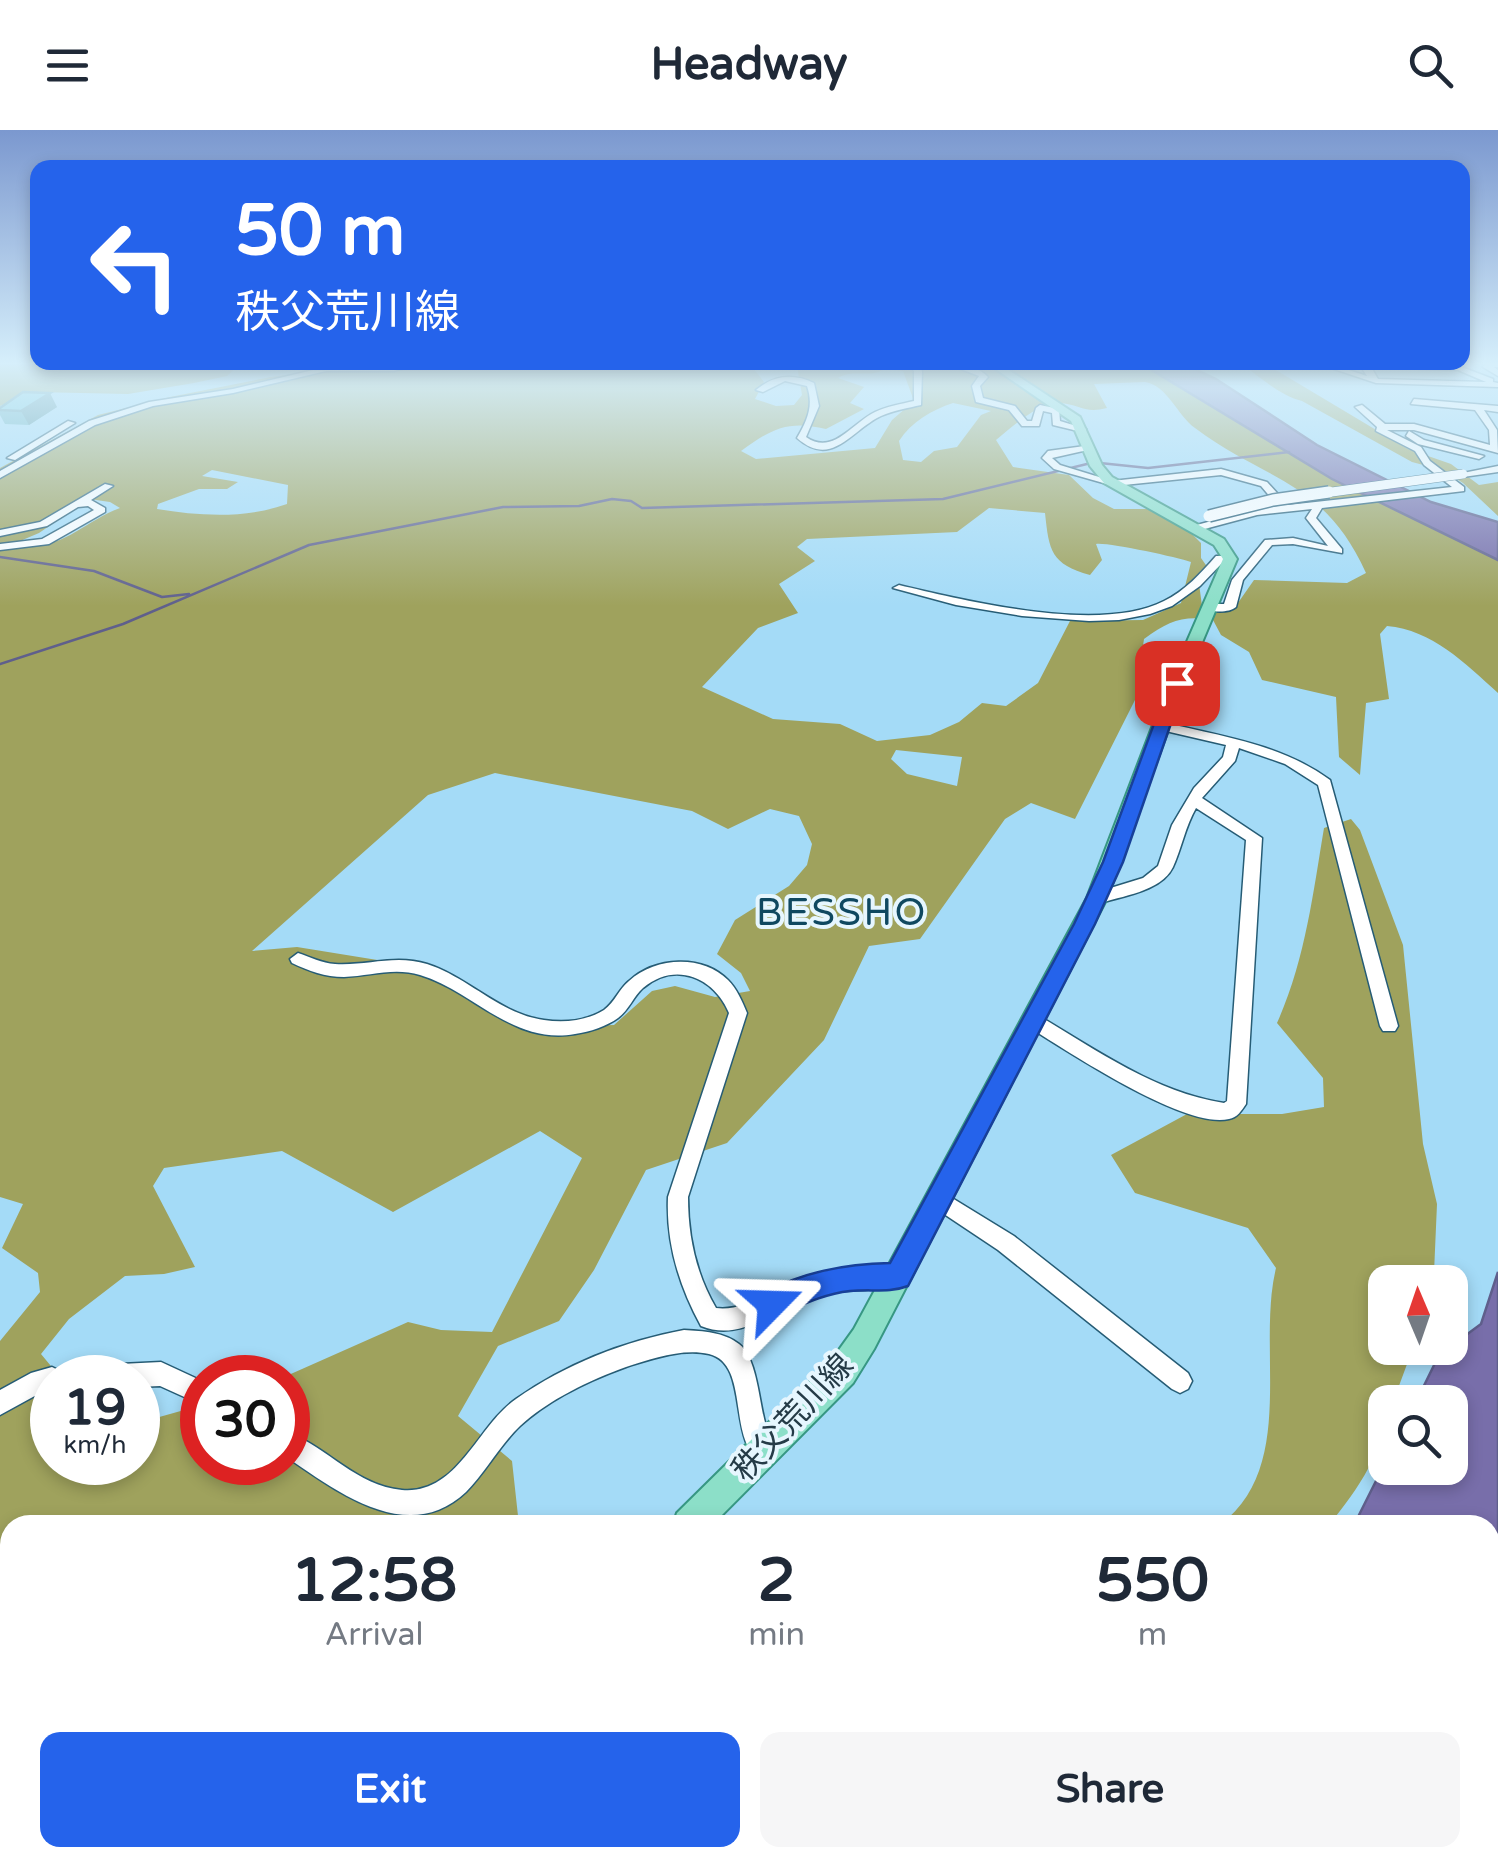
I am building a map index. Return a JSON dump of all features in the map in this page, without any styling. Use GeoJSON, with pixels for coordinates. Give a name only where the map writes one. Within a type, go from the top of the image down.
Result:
{"type":"FeatureCollection","features":[{"type":"Feature","properties":{"kind":"main road"},"geometry":{"type":"LineString","coordinates":[[1088,444],[1092,457],[1111,482],[1197,522],[1219,542],[1230,559]]}},
{"type":"Feature","properties":{"kind":"main road","name":"秩父荒川線"},"geometry":{"type":"LineString","coordinates":[[700,1515],[842,1372],[898,1276],[1113,862],[1162,726],[1230,559]]}},
{"type":"Feature","properties":{"kind":"street"},"geometry":{"type":"LineString","coordinates":[[0,464],[35,444]]}},
{"type":"Feature","properties":{"kind":"street"},"geometry":{"type":"LineString","coordinates":[[0,475],[55,444]]}},
{"type":"Feature","properties":{"kind":"street"},"geometry":{"type":"LineString","coordinates":[[808,444],[833,444]]}},
{"type":"Feature","properties":{"kind":"street"},"geometry":{"type":"LineString","coordinates":[[1197,522],[1286,508],[1458,490],[1459,484],[1427,463],[1418,449],[1408,444]]}},
{"type":"Feature","properties":{"kind":"street"},"geometry":{"type":"LineString","coordinates":[[1435,444],[1497,453]]}},
{"type":"Feature","properties":{"kind":"street"},"geometry":{"type":"LineString","coordinates":[[1467,444],[1497,453]]}},
{"type":"Feature","properties":{"kind":"street"},"geometry":{"type":"LineString","coordinates":[[1092,457],[1051,453],[1047,458],[1058,467],[1111,482],[1205,471],[1250,478],[1274,491],[1286,508]]}},
{"type":"Feature","properties":{"kind":"street"},"geometry":{"type":"LineString","coordinates":[[1197,522],[1272,500],[1498,470]]}},
{"type":"Feature","properties":{"kind":"street"},"geometry":{"type":"LineString","coordinates":[[0,533],[43,524],[108,486]]}},
{"type":"Feature","properties":{"kind":"street"},"geometry":{"type":"LineString","coordinates":[[0,548],[34,546],[58,537],[102,510],[90,503],[74,505]]}},
{"type":"Feature","properties":{"kind":"street"},"geometry":{"type":"LineString","coordinates":[[1210,607],[1230,606],[1229,593],[1234,583],[1269,542],[1293,541],[1338,551],[1312,518],[1319,505]]}},
{"type":"Feature","properties":{"kind":"street"},"geometry":{"type":"LineString","coordinates":[[899,588],[1030,614],[1114,616],[1156,609],[1192,589],[1220,558],[1230,559]]}},
{"type":"Feature","properties":{"kind":"street"},"geometry":{"type":"LineString","coordinates":[[1162,726],[1280,756],[1313,772],[1325,783],[1388,1026]]}},
{"type":"Feature","properties":{"kind":"street"},"geometry":{"type":"LineString","coordinates":[[1096,898],[1149,882],[1165,868],[1179,825],[1199,790],[1230,758],[1233,745]]}},
{"type":"Feature","properties":{"kind":"street"},"geometry":{"type":"LineString","coordinates":[[1033,1020],[1172,1100],[1200,1110],[1227,1112],[1236,1104],[1254,838],[1196,801]]}},
{"type":"Feature","properties":{"kind":"street"},"geometry":{"type":"LineString","coordinates":[[298,960],[318,970],[339,974],[402,964],[426,970],[507,1019],[571,1028],[608,1016],[635,985],[655,974],[687,968],[716,976],[733,993],[738,1012],[678,1196],[676,1218],[700,1303],[708,1318],[725,1323],[750,1316],[796,1290],[848,1278],[898,1276]]}},
{"type":"Feature","properties":{"kind":"street"},"geometry":{"type":"LineString","coordinates":[[939,1199],[1006,1243],[1180,1380]]}},
{"type":"Feature","properties":{"kind":"street"},"geometry":{"type":"LineString","coordinates":[[310,1458],[370,1498],[420,1503],[451,1492],[496,1433],[519,1411],[542,1397],[651,1345],[695,1344],[728,1350],[737,1359],[749,1411],[766,1451]]}},
{"type":"Feature","properties":{"kind":"street"},"geometry":{"type":"LineString","coordinates":[[0,1402],[30,1386]]}},
{"type":"Feature","properties":{"kind":"green space"},"geometry":{"type":"Polygon","coordinates":[[[44,444],[751,444],[741,451],[756,459],[900,444],[903,460],[921,462],[934,451],[959,444],[999,444],[1013,467],[1069,475],[1093,498],[1114,509],[1147,509],[1189,531],[1201,543],[1201,558],[1208,568],[1198,576],[1202,606],[1214,613],[1233,610],[1254,580],[1347,583],[1366,573],[1350,542],[1312,500],[1218,444],[1274,444],[1332,479],[1498,560],[1498,693],[1433,641],[1387,626],[1380,634],[1389,699],[1366,703],[1360,775],[1339,757],[1336,697],[1262,680],[1249,652],[1221,635],[1213,620],[1177,621],[1144,639],[1135,700],[1075,819],[1031,803],[1005,819],[920,939],[869,946],[824,1040],[727,1143],[646,1170],[594,1270],[559,1321],[498,1346],[458,1416],[512,1461],[518,1515],[0,1515],[0,1341],[40,1292],[38,1273],[2,1248],[23,1204],[0,1197],[0,468],[44,444]],[[212,470],[202,476],[238,482],[227,489],[199,489],[158,504],[157,509],[222,515],[287,504],[288,485],[212,470]],[[89,499],[39,533],[13,544],[30,546],[57,541],[120,508],[89,499]],[[989,508],[957,532],[807,539],[797,547],[815,561],[779,584],[798,613],[758,628],[702,687],[773,719],[840,724],[877,741],[930,735],[959,722],[982,703],[1006,706],[1038,683],[1070,621],[1143,620],[1181,603],[1191,562],[1096,544],[1102,560],[1090,575],[1067,566],[1054,554],[1045,513],[989,508]],[[896,750],[891,759],[907,774],[957,786],[962,757],[896,750]],[[495,773],[428,795],[252,951],[297,947],[402,964],[546,1027],[614,1025],[652,991],[675,986],[715,997],[750,991],[741,973],[717,954],[735,920],[789,886],[807,865],[812,844],[799,816],[770,809],[728,829],[692,811],[495,773]],[[540,1131],[393,1212],[282,1151],[164,1168],[153,1186],[195,1267],[125,1276],[69,1319],[42,1355],[30,1355],[30,1485],[160,1485],[160,1417],[180,1411],[180,1485],[310,1485],[310,1365],[408,1322],[441,1330],[492,1332],[582,1158],[540,1131]]]}},
{"type":"Feature","properties":{"kind":"green space"},"geometry":{"type":"Polygon","coordinates":[[[1380,444],[1400,444],[1451,464],[1479,485],[1498,482],[1498,516],[1463,483],[1442,470],[1412,462],[1380,444]]]}},
{"type":"Feature","properties":{"kind":"green space"},"geometry":{"type":"Polygon","coordinates":[[[1351,819],[1360,830],[1403,945],[1423,1144],[1437,1204],[1434,1265],[1368,1265],[1368,1365],[1407,1365],[1399,1385],[1368,1385],[1368,1468],[1336,1515],[1230,1515],[1244,1500],[1259,1471],[1267,1439],[1271,1300],[1276,1268],[1248,1228],[1135,1193],[1111,1155],[1187,1114],[1282,1114],[1324,1107],[1323,1078],[1277,1023],[1287,1000],[1312,902],[1324,828],[1351,819]]]}},
{"type":"Feature","properties":{"kind":"shaded area"},"geometry":{"type":"Polygon","coordinates":[[[1274,444],[1315,444],[1431,502],[1498,522],[1498,560],[1332,479],[1274,444]]]}},
{"type":"Feature","properties":{"kind":"shaded area"},"geometry":{"type":"Polygon","coordinates":[[[1498,1272],[1498,1515],[1359,1515],[1374,1485],[1468,1485],[1468,1385],[1424,1385],[1434,1365],[1468,1365],[1468,1334],[1481,1324],[1498,1272]]]}},
{"type":"Feature","properties":{"kind":"waterway"},"geometry":{"type":"LineString","coordinates":[[1100,463],[1148,468],[1289,452]]}},
{"type":"Feature","properties":{"kind":"waterway"},"geometry":{"type":"LineString","coordinates":[[0,664],[123,624],[309,545],[503,507],[579,506],[612,499],[631,501],[642,508],[943,499],[1091,463]]}},
{"type":"Feature","properties":{"kind":"waterway"},"geometry":{"type":"LineString","coordinates":[[0,557],[94,571],[162,597],[189,594]]}},
{"type":"Feature","properties":{"kind":"district","name":"BESSHO"},"geometry":{"type":"Point","coordinates":[842,913]}},
{"type":"Feature","properties":{"kind":"route"},"geometry":{"type":"LineString","coordinates":[[772,1304],[796,1290],[848,1278],[898,1276],[1072,950],[1113,862],[1177,683]]}}]}
